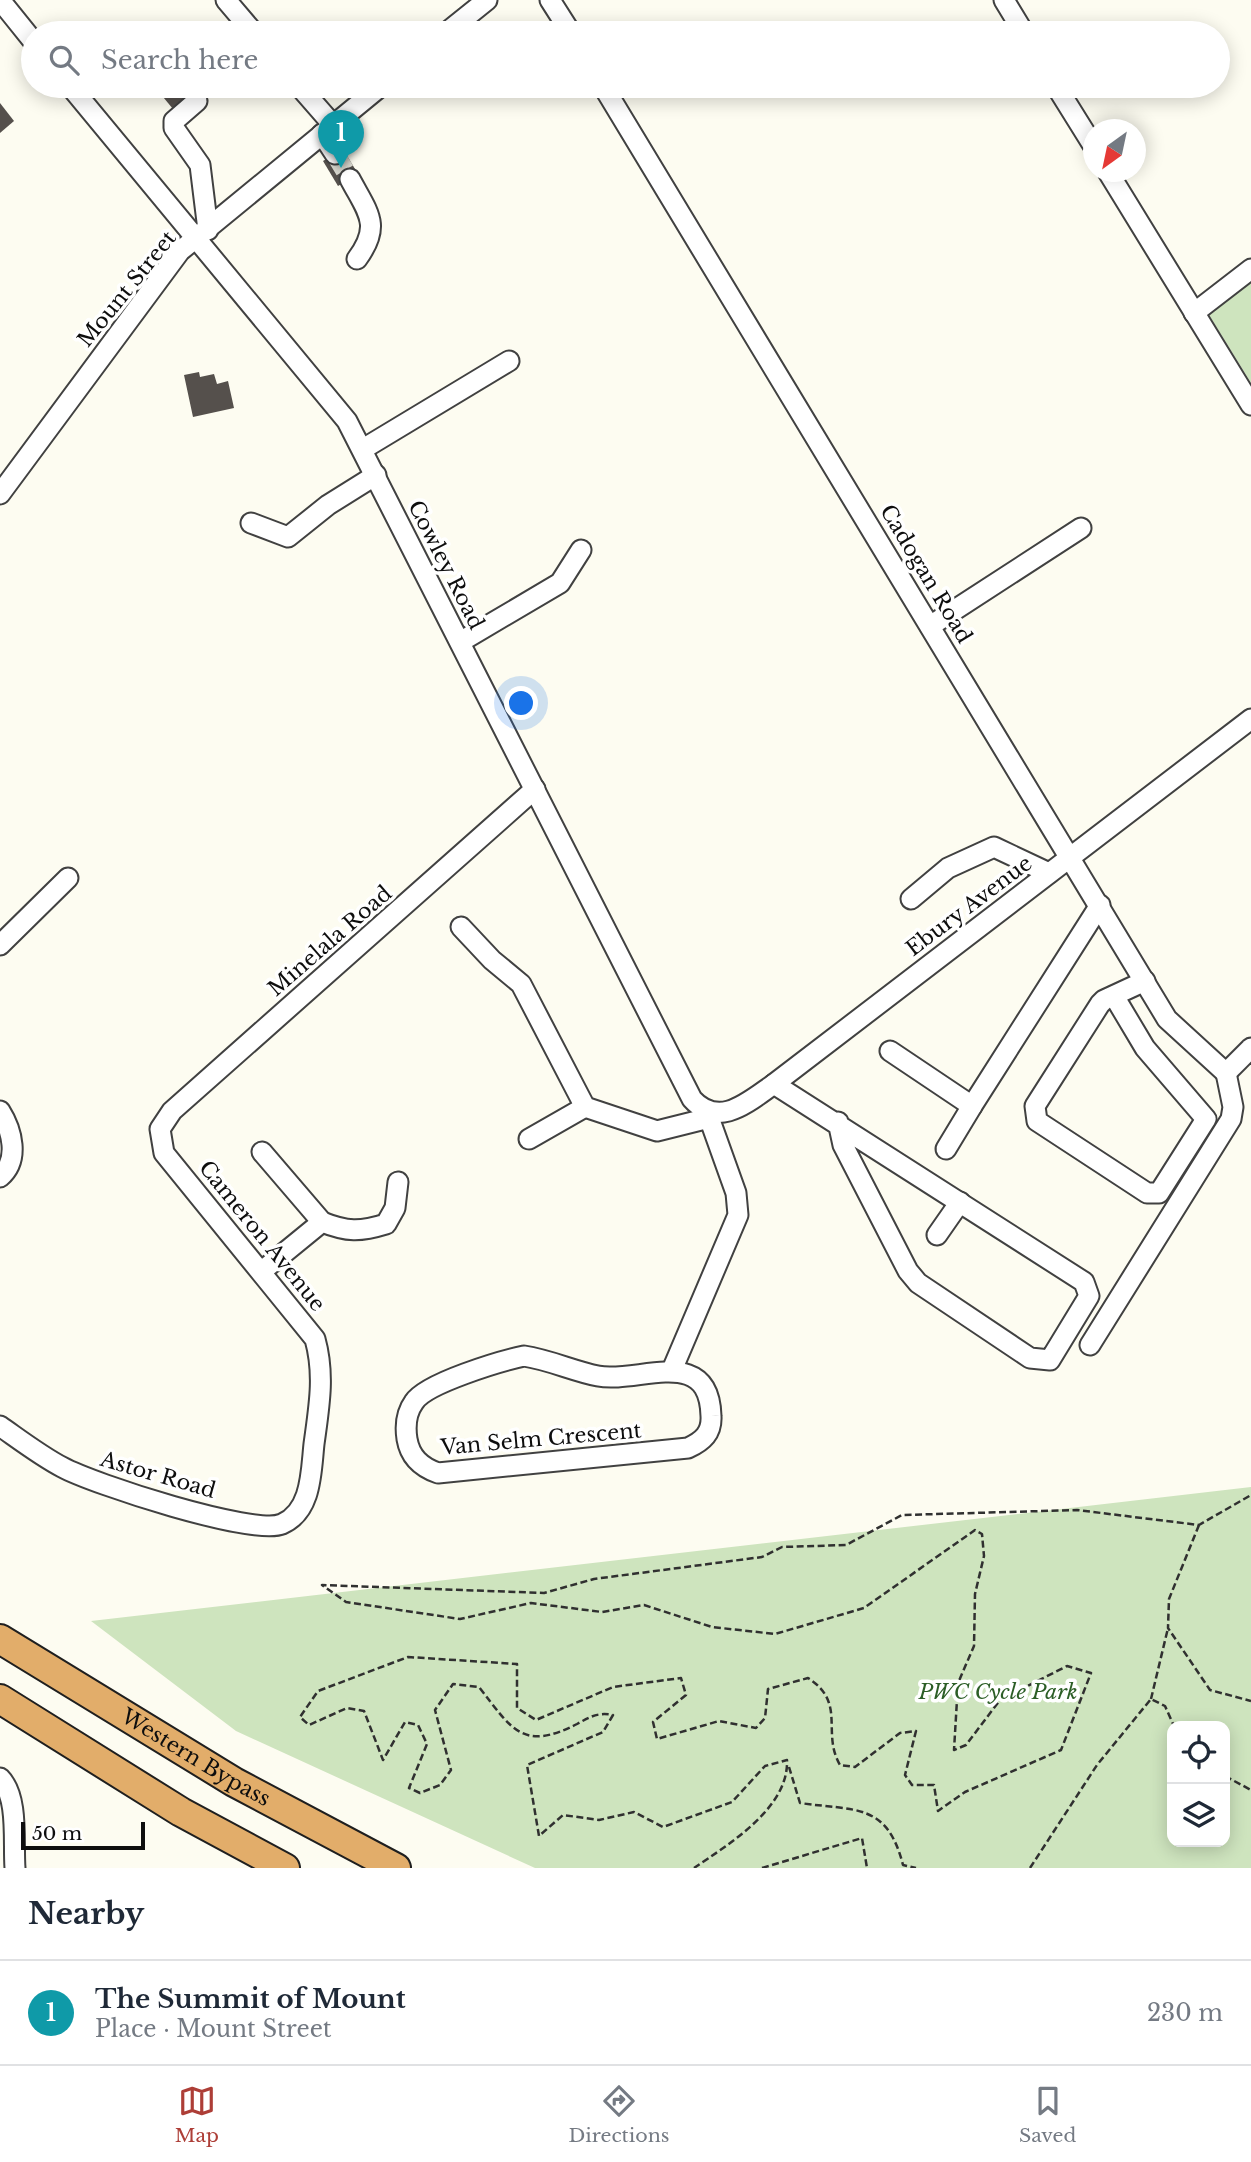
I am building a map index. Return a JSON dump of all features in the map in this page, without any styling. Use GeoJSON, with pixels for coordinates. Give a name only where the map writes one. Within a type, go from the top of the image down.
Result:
{"type":"FeatureCollection","features":[{"type":"Feature","properties":{"kind":"highway","name":"Western Bypass"},"geometry":{"type":"LineString","coordinates":[[0,1639],[234,1783],[396,1868]]}},
{"type":"Feature","properties":{"kind":"highway"},"geometry":{"type":"LineString","coordinates":[[0,1699],[181,1812],[285,1868]]}},
{"type":"Feature","properties":{"kind":"street"},"geometry":{"type":"LineString","coordinates":[[0,0],[21,26]]}},
{"type":"Feature","properties":{"kind":"street"},"geometry":{"type":"LineString","coordinates":[[226,0],[244,21]]}},
{"type":"Feature","properties":{"kind":"street"},"geometry":{"type":"LineString","coordinates":[[461,21],[487,0]]}},
{"type":"Feature","properties":{"kind":"street"},"geometry":{"type":"LineString","coordinates":[[550,0],[563,21]]}},
{"type":"Feature","properties":{"kind":"street"},"geometry":{"type":"LineString","coordinates":[[1004,0],[1017,21]]}},
{"type":"Feature","properties":{"kind":"street","name":"Cowley Road"},"geometry":{"type":"LineString","coordinates":[[81,98],[202,234],[331,400],[363,449],[692,1099],[708,1115]]}},
{"type":"Feature","properties":{"kind":"street"},"geometry":{"type":"LineString","coordinates":[[307,98],[327,130],[335,154]]}},
{"type":"Feature","properties":{"kind":"street","name":"Mount Street"},"geometry":{"type":"LineString","coordinates":[[0,494],[180,251],[367,98]]}},
{"type":"Feature","properties":{"kind":"street","name":"Cadogan Road"},"geometry":{"type":"LineString","coordinates":[[610,98],[1167,1019],[1226,1073]]}},
{"type":"Feature","properties":{"kind":"street"},"geometry":{"type":"LineString","coordinates":[[1063,98],[1083,129]]}},
{"type":"Feature","properties":{"kind":"street"},"geometry":{"type":"LineString","coordinates":[[197,101],[178,115],[174,128],[200,165],[202,234]]}},
{"type":"Feature","properties":{"kind":"street"},"geometry":{"type":"LineString","coordinates":[[350,179],[373,227],[369,243],[357,259]]}},
{"type":"Feature","properties":{"kind":"street"},"geometry":{"type":"LineString","coordinates":[[1114,182],[1251,405]]}},
{"type":"Feature","properties":{"kind":"street"},"geometry":{"type":"LineString","coordinates":[[1194,313],[1251,269]]}},
{"type":"Feature","properties":{"kind":"street"},"geometry":{"type":"LineString","coordinates":[[363,449],[509,361]]}},
{"type":"Feature","properties":{"kind":"street"},"geometry":{"type":"LineString","coordinates":[[251,523],[288,537],[328,505],[376,475]]}},
{"type":"Feature","properties":{"kind":"street"},"geometry":{"type":"LineString","coordinates":[[930,625],[1081,528]]}},
{"type":"Feature","properties":{"kind":"street"},"geometry":{"type":"LineString","coordinates":[[460,642],[560,583],[582,550]]}},
{"type":"Feature","properties":{"kind":"street","name":"Ebury Avenue"},"geometry":{"type":"LineString","coordinates":[[585,1107],[657,1131],[741,1107],[1251,719]]}},
{"type":"Feature","properties":{"kind":"street","name":"Minelala Road"},"geometry":{"type":"LineString","coordinates":[[160,1129],[172,1111],[535,789]]}},
{"type":"Feature","properties":{"kind":"street"},"geometry":{"type":"LineString","coordinates":[[911,899],[948,868],[994,846],[1049,873]]}},
{"type":"Feature","properties":{"kind":"street"},"geometry":{"type":"LineString","coordinates":[[0,945],[68,878]]}},
{"type":"Feature","properties":{"kind":"street"},"geometry":{"type":"LineString","coordinates":[[946,1149],[1100,905]]}},
{"type":"Feature","properties":{"kind":"street"},"geometry":{"type":"LineString","coordinates":[[461,927],[492,960],[521,984],[585,1107],[529,1139]]}},
{"type":"Feature","properties":{"kind":"street"},"geometry":{"type":"LineString","coordinates":[[1114,996],[1145,1048],[1206,1119],[1163,1190],[1155,1194],[1147,1193],[1035,1117],[1035,1106],[1100,1004],[1114,996],[1145,981]]}},
{"type":"Feature","properties":{"kind":"street"},"geometry":{"type":"LineString","coordinates":[[1090,1345],[1231,1119],[1233,1107],[1226,1073],[1251,1048]]}},
{"type":"Feature","properties":{"kind":"street"},"geometry":{"type":"LineString","coordinates":[[890,1051],[972,1106]]}},
{"type":"Feature","properties":{"kind":"street"},"geometry":{"type":"LineString","coordinates":[[774,1084],[838,1122],[1078,1276],[1087,1286],[1089,1296],[1050,1360],[1030,1358],[918,1283],[908,1271],[844,1145],[838,1122]]}},
{"type":"Feature","properties":{"kind":"street"},"geometry":{"type":"LineString","coordinates":[[0,1111],[11,1135],[11,1160],[3,1174]]}},
{"type":"Feature","properties":{"kind":"street"},"geometry":{"type":"LineString","coordinates":[[673,1370],[738,1215],[736,1193],[708,1115]]}},
{"type":"Feature","properties":{"kind":"street","name":"Cameron Avenue"},"geometry":{"type":"LineString","coordinates":[[160,1129],[164,1153],[315,1339],[322,1363],[322,1385],[306,1500]]}},
{"type":"Feature","properties":{"kind":"street"},"geometry":{"type":"LineString","coordinates":[[262,1152],[321,1222],[342,1230],[359,1232],[386,1224],[396,1208],[398,1182]]}},
{"type":"Feature","properties":{"kind":"street"},"geometry":{"type":"LineString","coordinates":[[937,1235],[960,1202]]}},
{"type":"Feature","properties":{"kind":"street"},"geometry":{"type":"LineString","coordinates":[[262,1271],[321,1222]]}},
{"type":"Feature","properties":{"kind":"street","name":"Van Selm Crescent"},"geometry":{"type":"LineString","coordinates":[[524,1356],[541,1359],[605,1377],[673,1370],[698,1381],[710,1402],[706,1438],[688,1448],[438,1473],[421,1465],[408,1445],[408,1414],[414,1400],[425,1391],[511,1359],[524,1356]]}},
{"type":"Feature","properties":{"kind":"street","name":"Astor Road"},"geometry":{"type":"LineString","coordinates":[[0,1426],[62,1468],[95,1483],[237,1521],[261,1526],[281,1524],[306,1500]]}},
{"type":"Feature","properties":{"kind":"street"},"geometry":{"type":"LineString","coordinates":[[0,1779],[7,1786],[11,1801],[15,1868]]}},
{"type":"Feature","properties":{"kind":"path"},"geometry":{"type":"LineString","coordinates":[[787,1760],[765,1766],[732,1802],[663,1827],[634,1812],[599,1820],[564,1815],[540,1836],[527,1765],[603,1732],[612,1715],[598,1712],[552,1737],[529,1737],[508,1724],[479,1687],[453,1684],[435,1710],[451,1770],[440,1785],[420,1793],[409,1788],[427,1744],[418,1725],[405,1722],[383,1760],[364,1711],[346,1708],[309,1726],[300,1717],[318,1691],[408,1657],[517,1664],[517,1708],[536,1720],[613,1688],[681,1678],[686,1695],[653,1722],[657,1739],[719,1721],[756,1728],[765,1718],[768,1689],[808,1678],[822,1687],[832,1707],[832,1751],[840,1765],[855,1767],[900,1733],[916,1731],[905,1775],[912,1785],[934,1785],[938,1811],[965,1792],[1061,1749],[1091,1673],[1067,1666],[1000,1700],[966,1745],[954,1750],[958,1683],[974,1646],[975,1594],[984,1556],[982,1534],[975,1530],[863,1608],[775,1634],[712,1627],[644,1605],[601,1612],[531,1604],[460,1619],[346,1602],[322,1585],[544,1593],[594,1579],[762,1557],[782,1547],[846,1545],[902,1516],[1077,1510],[1199,1525],[1251,1496]]}},
{"type":"Feature","properties":{"kind":"path"},"geometry":{"type":"LineString","coordinates":[[1030,1868],[1097,1765],[1151,1699],[1168,1628],[1169,1599],[1199,1525]]}},
{"type":"Feature","properties":{"kind":"path"},"geometry":{"type":"LineString","coordinates":[[1168,1628],[1210,1690],[1251,1701]]}},
{"type":"Feature","properties":{"kind":"path"},"geometry":{"type":"LineString","coordinates":[[1151,1699],[1165,1706],[1172,1721]]}},
{"type":"Feature","properties":{"kind":"path"},"geometry":{"type":"LineString","coordinates":[[694,1868],[737,1839],[770,1805],[788,1776],[787,1760]]}},
{"type":"Feature","properties":{"kind":"path"},"geometry":{"type":"LineString","coordinates":[[787,1760],[800,1803],[874,1814],[896,1838],[903,1864],[916,1868]]}},
{"type":"Feature","properties":{"kind":"path"},"geometry":{"type":"LineString","coordinates":[[1230,1779],[1251,1790]]}},
{"type":"Feature","properties":{"kind":"path"},"geometry":{"type":"LineString","coordinates":[[762,1868],[862,1838],[866,1868]]}},
{"type":"Feature","properties":{"kind":"green space"},"geometry":{"type":"Polygon","coordinates":[[[1251,267],[1251,383],[1201,302],[1251,267]]]}},
{"type":"Feature","properties":{"kind":"green space","name":"PWC Cycle Park"},"geometry":{"type":"Polygon","coordinates":[[[1251,1487],[1251,1868],[535,1868],[236,1731],[91,1621],[1251,1487]]]}},
{"type":"Feature","properties":{"kind":"building"},"geometry":{"type":"Polygon","coordinates":[[[164,98],[186,98],[173,109],[164,98]]]}},
{"type":"Feature","properties":{"kind":"building"},"geometry":{"type":"Polygon","coordinates":[[[0,103],[14,121],[0,133],[0,103]]]}},
{"type":"Feature","properties":{"kind":"building"},"geometry":{"type":"Polygon","coordinates":[[[343,149],[358,174],[338,186],[323,161],[343,149]]]}},
{"type":"Feature","properties":{"kind":"building"},"geometry":{"type":"Polygon","coordinates":[[[199,372],[200,377],[214,374],[217,384],[228,381],[234,408],[193,417],[184,375],[199,372]]]}},
{"type":"Feature","properties":{"kind":"tunnel"},"geometry":{"type":"LineString","coordinates":[[335,154],[350,179]]}},
{"type":"Feature","properties":{"kind":"place","name":"The Summit of Mount"},"geometry":{"type":"Point","coordinates":[341,168]}}]}
